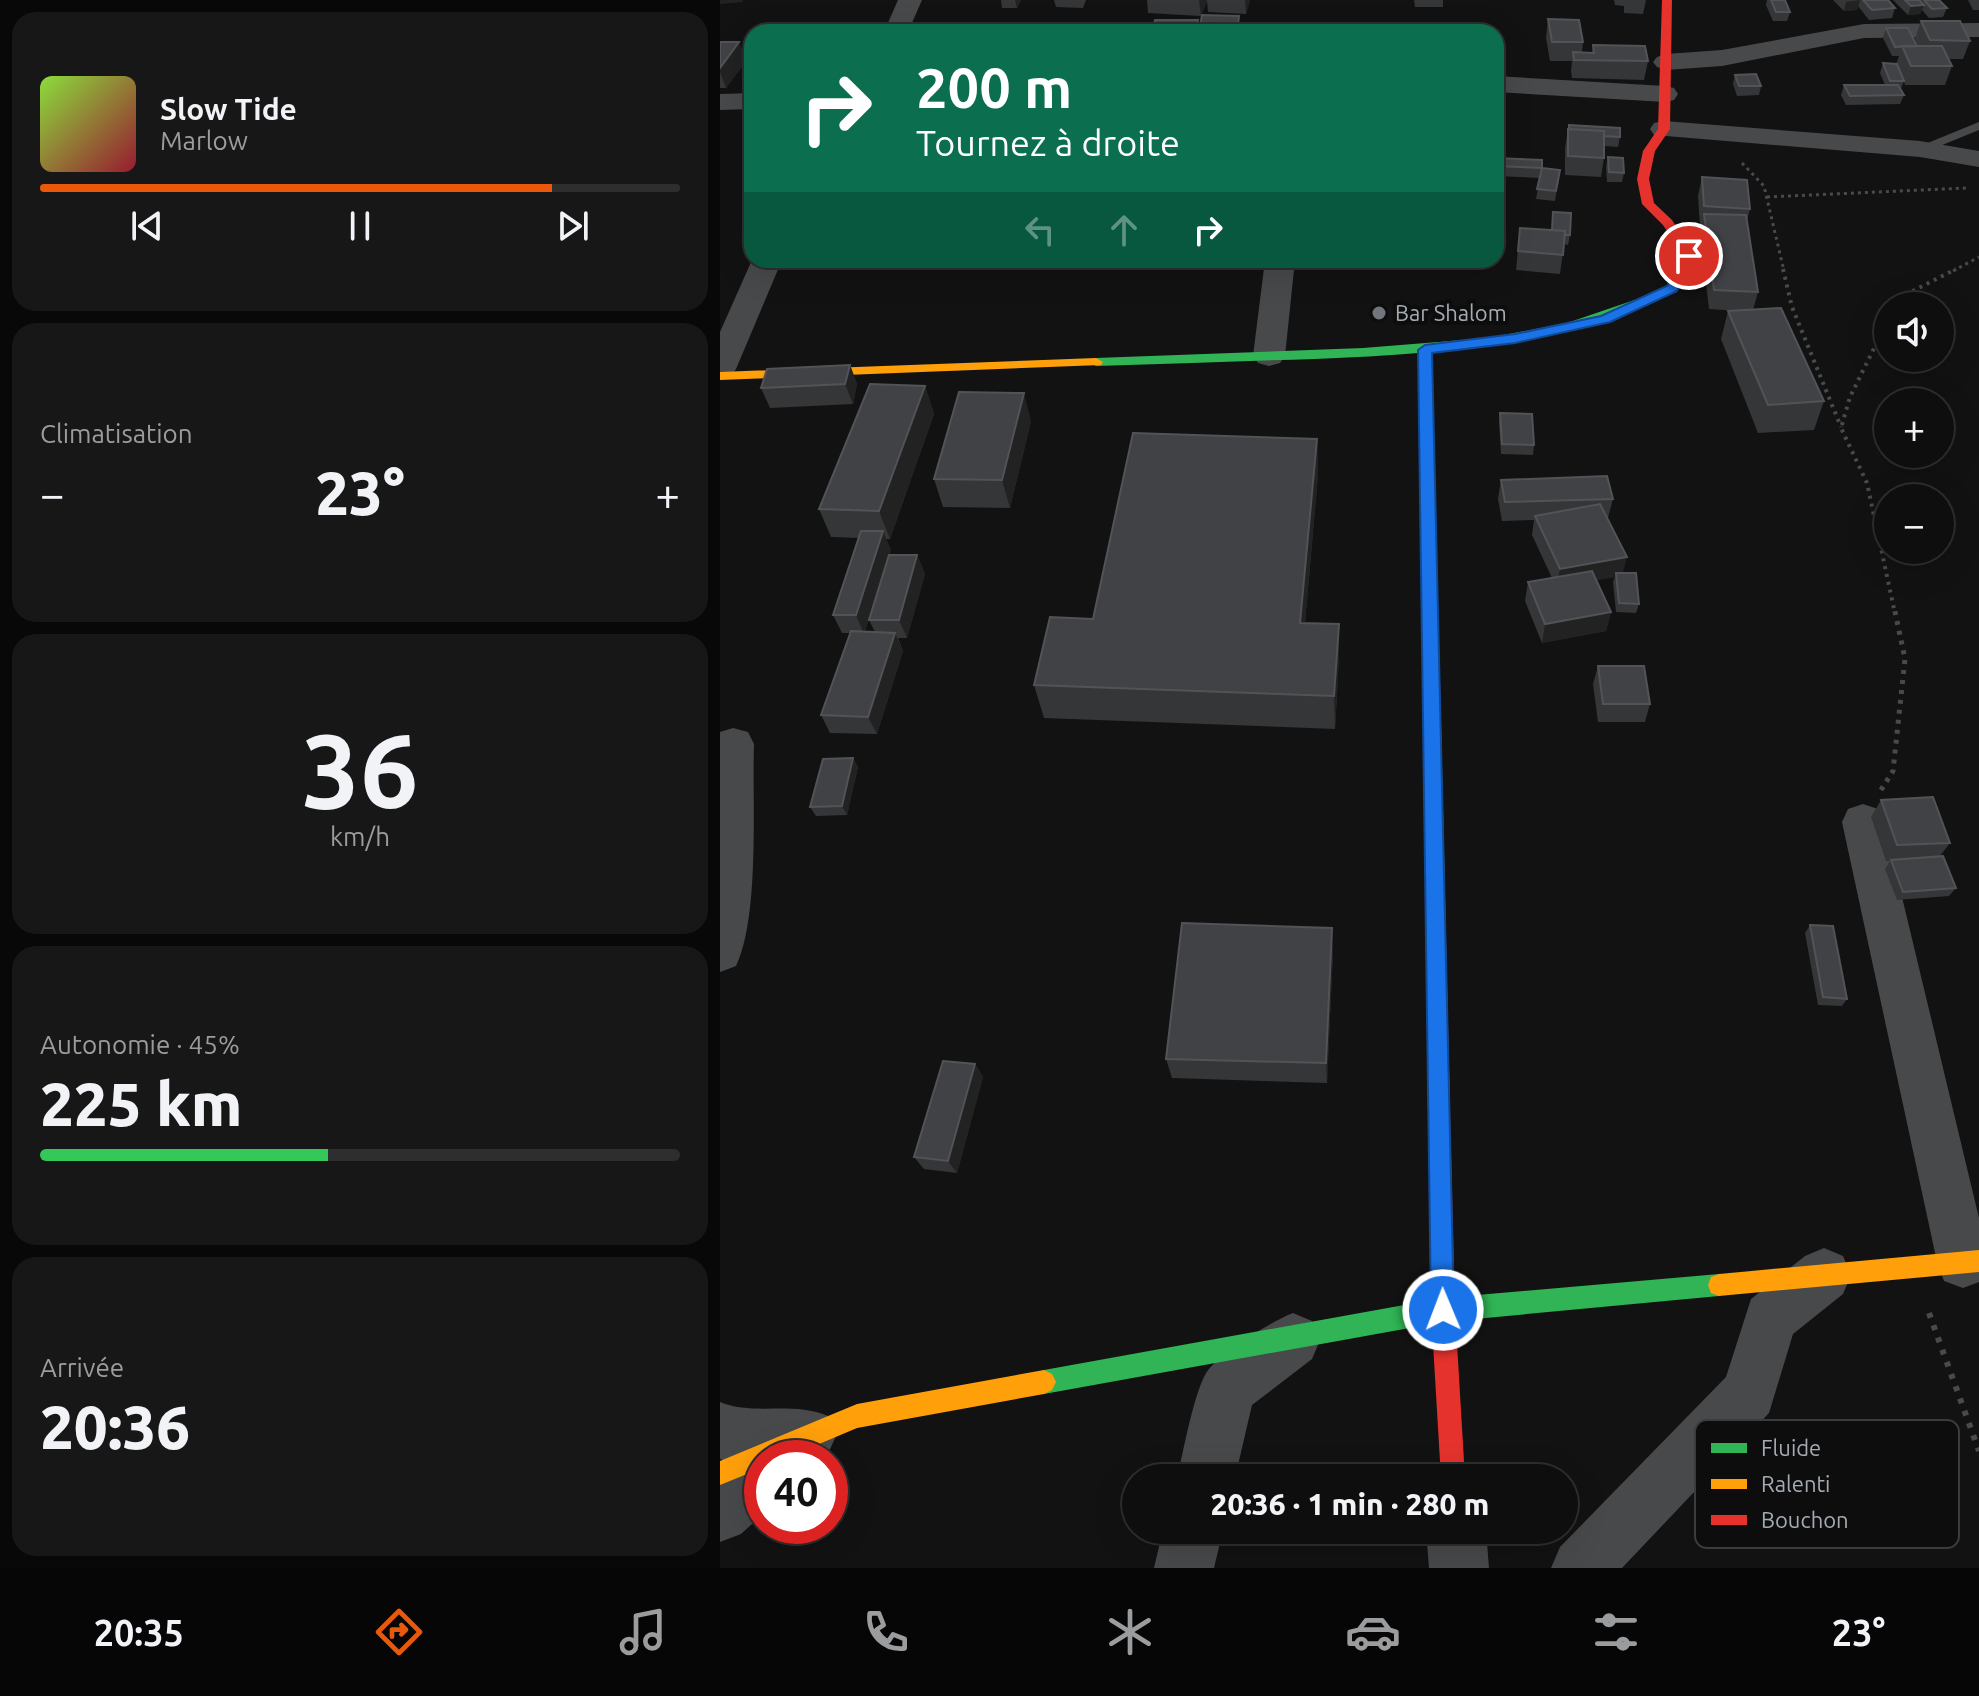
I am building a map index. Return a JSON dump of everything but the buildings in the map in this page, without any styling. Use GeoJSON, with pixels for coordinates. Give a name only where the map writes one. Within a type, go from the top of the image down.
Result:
{"type":"FeatureCollection","features":[{"type":"Feature","properties":{"kind":"street"},"geometry":{"type":"LineString","coordinates":[[900,24],[910,0]]}},
{"type":"Feature","properties":{"kind":"street"},"geometry":{"type":"LineString","coordinates":[[720,376],[1425,350],[1515,339],[1605,319],[1672,289],[1689,256],[1668,223],[1648,204],[1643,179],[1649,151],[1664,129],[1667,0]]}},
{"type":"Feature","properties":{"kind":"street"},"geometry":{"type":"LineString","coordinates":[[1666,62],[1722,58],[1864,31],[1979,30]]}},
{"type":"Feature","properties":{"kind":"street"},"geometry":{"type":"LineString","coordinates":[[1504,84],[1665,94]]}},
{"type":"Feature","properties":{"kind":"street"},"geometry":{"type":"LineString","coordinates":[[720,102],[744,101]]}},
{"type":"Feature","properties":{"kind":"street"},"geometry":{"type":"LineString","coordinates":[[1664,129],[1920,149],[1979,159]]}},
{"type":"Feature","properties":{"kind":"street"},"geometry":{"type":"LineString","coordinates":[[720,369],[764,268]]}},
{"type":"Feature","properties":{"kind":"street"},"geometry":{"type":"LineString","coordinates":[[1269,356],[1279,268]]}},
{"type":"Feature","properties":{"kind":"street"},"geometry":{"type":"LineString","coordinates":[[1425,350],[1443,1310],[1452,1464]]}},
{"type":"Feature","properties":{"kind":"street"},"geometry":{"type":"LineString","coordinates":[[720,952],[727,918],[733,744]]}},
{"type":"Feature","properties":{"kind":"street"},"geometry":{"type":"LineString","coordinates":[[809,1440],[857,1416],[1443,1310],[1971,1261],[1863,822]]}},
{"type":"Feature","properties":{"kind":"street"},"geometry":{"type":"LineString","coordinates":[[1723,1420],[1749,1393],[1770,1318],[1824,1275]]}},
{"type":"Feature","properties":{"kind":"street"},"geometry":{"type":"LineString","coordinates":[[1209,1464],[1228,1389],[1297,1336]]}},
{"type":"Feature","properties":{"kind":"street"},"geometry":{"type":"LineString","coordinates":[[720,1430],[757,1440]]}},
{"type":"Feature","properties":{"kind":"street"},"geometry":{"type":"LineString","coordinates":[[1581,1568],[1695,1449]]}},
{"type":"Feature","properties":{"kind":"street"},"geometry":{"type":"LineString","coordinates":[[720,1473],[744,1465]]}},
{"type":"Feature","properties":{"kind":"street"},"geometry":{"type":"LineString","coordinates":[[720,1513],[744,1492]]}},
{"type":"Feature","properties":{"kind":"street"},"geometry":{"type":"LineString","coordinates":[[1184,1568],[1190,1544]]}},
{"type":"Feature","properties":{"kind":"street"},"geometry":{"type":"LineString","coordinates":[[1457,1544],[1459,1568]]}},
{"type":"Feature","properties":{"kind":"lane"},"geometry":{"type":"LineString","coordinates":[[1920,149],[1979,126]]}},
{"type":"Feature","properties":{"kind":"path"},"geometry":{"type":"LineString","coordinates":[[1714,133],[1764,186],[1792,307],[1867,483],[1905,659],[1893,771],[1863,822]]}},
{"type":"Feature","properties":{"kind":"path"},"geometry":{"type":"LineString","coordinates":[[1767,197],[1979,187]]}},
{"type":"Feature","properties":{"kind":"path"},"geometry":{"type":"LineString","coordinates":[[1911,292],[1979,257]]}},
{"type":"Feature","properties":{"kind":"path"},"geometry":{"type":"LineString","coordinates":[[1841,428],[1850,397],[1874,348]]}},
{"type":"Feature","properties":{"kind":"path"},"geometry":{"type":"LineString","coordinates":[[1913,1267],[1979,1451]]}},
{"type":"Feature","properties":{"kind":"traffic: fast"},"geometry":{"type":"LineString","coordinates":[[1096,362],[1363,352],[1488,343],[1570,327],[1649,299]]}},
{"type":"Feature","properties":{"kind":"traffic: fast"},"geometry":{"type":"LineString","coordinates":[[1044,1382],[1443,1310],[1719,1285]]}},
{"type":"Feature","properties":{"kind":"traffic: slow"},"geometry":{"type":"LineString","coordinates":[[720,376],[1096,362]]}},
{"type":"Feature","properties":{"kind":"traffic: slow"},"geometry":{"type":"LineString","coordinates":[[1432,723],[1439,1112]]}},
{"type":"Feature","properties":{"kind":"traffic: slow"},"geometry":{"type":"LineString","coordinates":[[1719,1285],[1979,1261]]}},
{"type":"Feature","properties":{"kind":"traffic: slow"},"geometry":{"type":"LineString","coordinates":[[720,1473],[857,1416],[1044,1382]]}},
{"type":"Feature","properties":{"kind":"traffic: jam"},"geometry":{"type":"LineString","coordinates":[[1649,299],[1672,289],[1689,256],[1668,223],[1648,204],[1643,179],[1649,151],[1664,129],[1667,0]]}},
{"type":"Feature","properties":{"kind":"traffic: jam"},"geometry":{"type":"LineString","coordinates":[[1425,350],[1432,723]]}},
{"type":"Feature","properties":{"kind":"traffic: jam"},"geometry":{"type":"LineString","coordinates":[[1439,1112],[1443,1310],[1452,1464]]}},
{"type":"Feature","properties":{"kind":"place","name":"Bar Shalom"},"geometry":{"type":"Point","coordinates":[1379,313]}},
{"type":"Feature","properties":{"kind":"route"},"geometry":{"type":"LineString","coordinates":[[1443,1310],[1425,350],[1515,339],[1605,319],[1672,289],[1689,256]]}}]}
